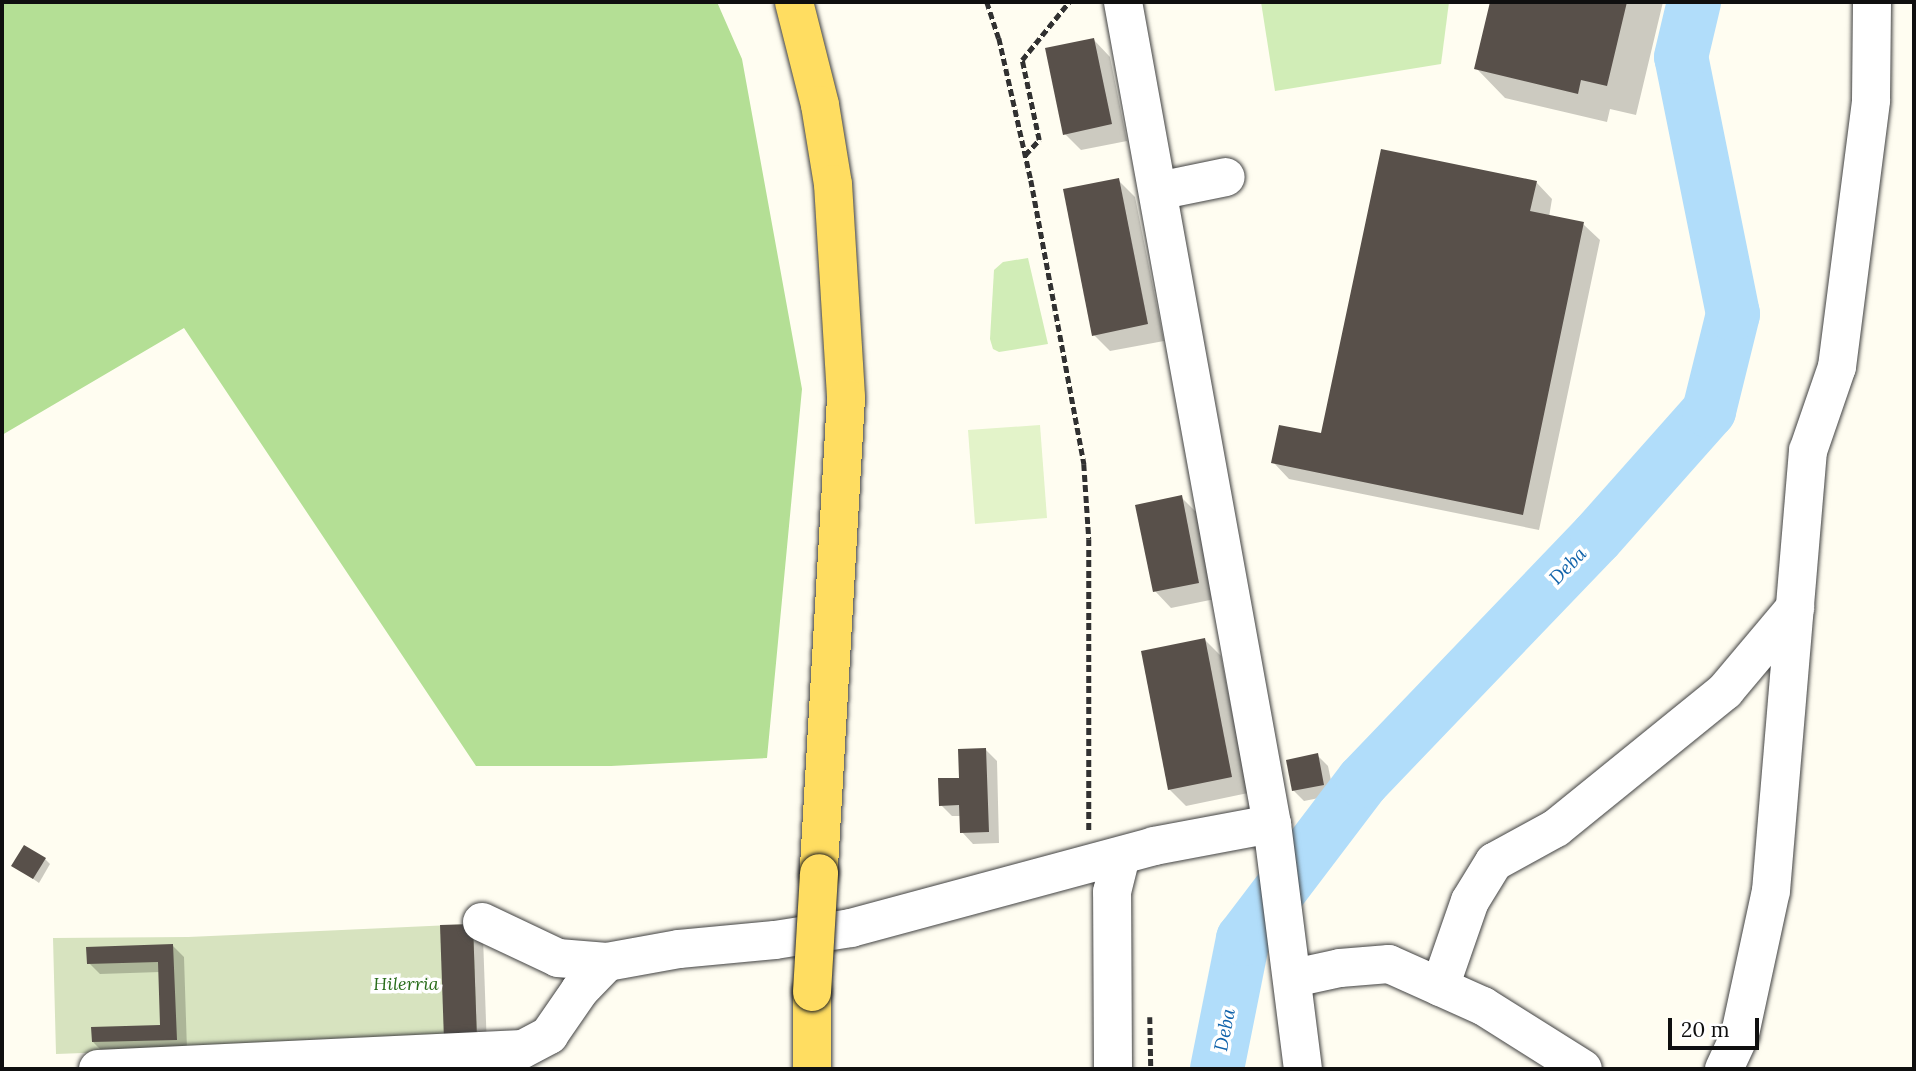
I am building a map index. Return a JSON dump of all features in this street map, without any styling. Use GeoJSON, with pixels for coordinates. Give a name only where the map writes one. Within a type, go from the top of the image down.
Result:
{"type":"FeatureCollection","features":[{"type":"Feature","properties":{"kind":"main road"},"geometry":{"type":"LineString","coordinates":[[794,2],[820,105],[833,184],[846,398],[812,992],[812,1069]]}},
{"type":"Feature","properties":{"kind":"street"},"geometry":{"type":"LineString","coordinates":[[1123,2],[1274,836],[1303,1069]]}},
{"type":"Feature","properties":{"kind":"street"},"geometry":{"type":"LineString","coordinates":[[1724,1069],[1740,1034],[1771,891],[1808,451],[1837,367],[1871,100],[1872,2]]}},
{"type":"Feature","properties":{"kind":"street"},"geometry":{"type":"LineString","coordinates":[[1158,191],[1226,177]]}},
{"type":"Feature","properties":{"kind":"street"},"geometry":{"type":"LineString","coordinates":[[1440,987],[1470,901],[1494,862],[1556,828],[1725,691],[1795,608]]}},
{"type":"Feature","properties":{"kind":"street"},"geometry":{"type":"LineString","coordinates":[[482,922],[558,958],[607,962],[679,949],[775,940],[851,928],[1154,846],[1274,836]]}},
{"type":"Feature","properties":{"kind":"street"},"geometry":{"type":"LineString","coordinates":[[1104,861],[1112,892],[1113,1069]]}},
{"type":"Feature","properties":{"kind":"street"},"geometry":{"type":"LineString","coordinates":[[98,1069],[523,1049],[549,1035],[580,990],[607,962]]}},
{"type":"Feature","properties":{"kind":"street"},"geometry":{"type":"LineString","coordinates":[[1291,964],[1340,968],[1389,964],[1483,1006],[1583,1069]]}},
{"type":"Feature","properties":{"kind":"path"},"geometry":{"type":"LineString","coordinates":[[987,2],[999,38],[1025,155],[1084,464],[1089,538],[1091,733],[1104,861]]}},
{"type":"Feature","properties":{"kind":"path"},"geometry":{"type":"LineString","coordinates":[[1025,155],[1039,140],[1022,60],[1069,2]]}},
{"type":"Feature","properties":{"kind":"green space"},"geometry":{"type":"Polygon","coordinates":[[[2,2],[717,2],[742,59],[802,389],[767,758],[611,766],[476,766],[184,328],[2,435],[2,2]]]}},
{"type":"Feature","properties":{"kind":"green space"},"geometry":{"type":"Polygon","coordinates":[[[1261,2],[1449,2],[1441,64],[1275,91],[1261,2]]]}},
{"type":"Feature","properties":{"kind":"green space"},"geometry":{"type":"Polygon","coordinates":[[[1028,258],[1048,344],[999,352],[993,349],[990,339],[994,270],[1003,262],[1028,258]]]}},
{"type":"Feature","properties":{"kind":"green space"},"geometry":{"type":"Polygon","coordinates":[[[1040,425],[1047,518],[975,524],[968,430],[1040,425]]]}},
{"type":"Feature","properties":{"kind":"green space","name":"Hilerria"},"geometry":{"type":"Polygon","coordinates":[[[473,924],[477,1039],[56,1054],[53,938],[188,937],[473,924]]]}},
{"type":"Feature","properties":{"kind":"building"},"geometry":{"type":"Polygon","coordinates":[[[1490,2],[1627,2],[1607,86],[1581,80],[1578,94],[1474,69],[1490,2]]]}},
{"type":"Feature","properties":{"kind":"building"},"geometry":{"type":"Polygon","coordinates":[[[1094,38],[1112,124],[1063,135],[1045,48],[1094,38]]]}},
{"type":"Feature","properties":{"kind":"building"},"geometry":{"type":"Polygon","coordinates":[[[1381,149],[1537,181],[1530,211],[1584,222],[1523,515],[1271,463],[1279,425],[1321,433],[1381,149]]]}},
{"type":"Feature","properties":{"kind":"building"},"geometry":{"type":"Polygon","coordinates":[[[1119,178],[1148,324],[1092,336],[1063,189],[1119,178]]]}},
{"type":"Feature","properties":{"kind":"building"},"geometry":{"type":"Polygon","coordinates":[[[1182,495],[1199,583],[1153,592],[1135,505],[1182,495]]]}},
{"type":"Feature","properties":{"kind":"building"},"geometry":{"type":"Polygon","coordinates":[[[1205,638],[1232,777],[1168,790],[1141,651],[1205,638]]]}},
{"type":"Feature","properties":{"kind":"building"},"geometry":{"type":"Polygon","coordinates":[[[986,748],[989,832],[960,833],[959,805],[939,806],[938,778],[959,778],[958,749],[986,748]]]}},
{"type":"Feature","properties":{"kind":"building"},"geometry":{"type":"Polygon","coordinates":[[[1318,753],[1324,785],[1292,791],[1286,760],[1318,753]]]}},
{"type":"Feature","properties":{"kind":"building"},"geometry":{"type":"Polygon","coordinates":[[[24,845],[46,858],[33,879],[11,866],[24,845]]]}},
{"type":"Feature","properties":{"kind":"building"},"geometry":{"type":"Polygon","coordinates":[[[473,924],[477,1039],[444,1040],[440,925],[473,924]]]}},
{"type":"Feature","properties":{"kind":"building"},"geometry":{"type":"Polygon","coordinates":[[[173,944],[177,1040],[92,1042],[91,1027],[160,1025],[158,962],[87,964],[86,947],[173,944]]]}},
{"type":"Feature","properties":{"kind":"waterway","name":"Deba"},"geometry":{"type":"LineString","coordinates":[[1217,1069],[1243,939],[1363,781],[1597,537],[1709,411],[1733,314],[1681,57],[1694,2]]}}]}
